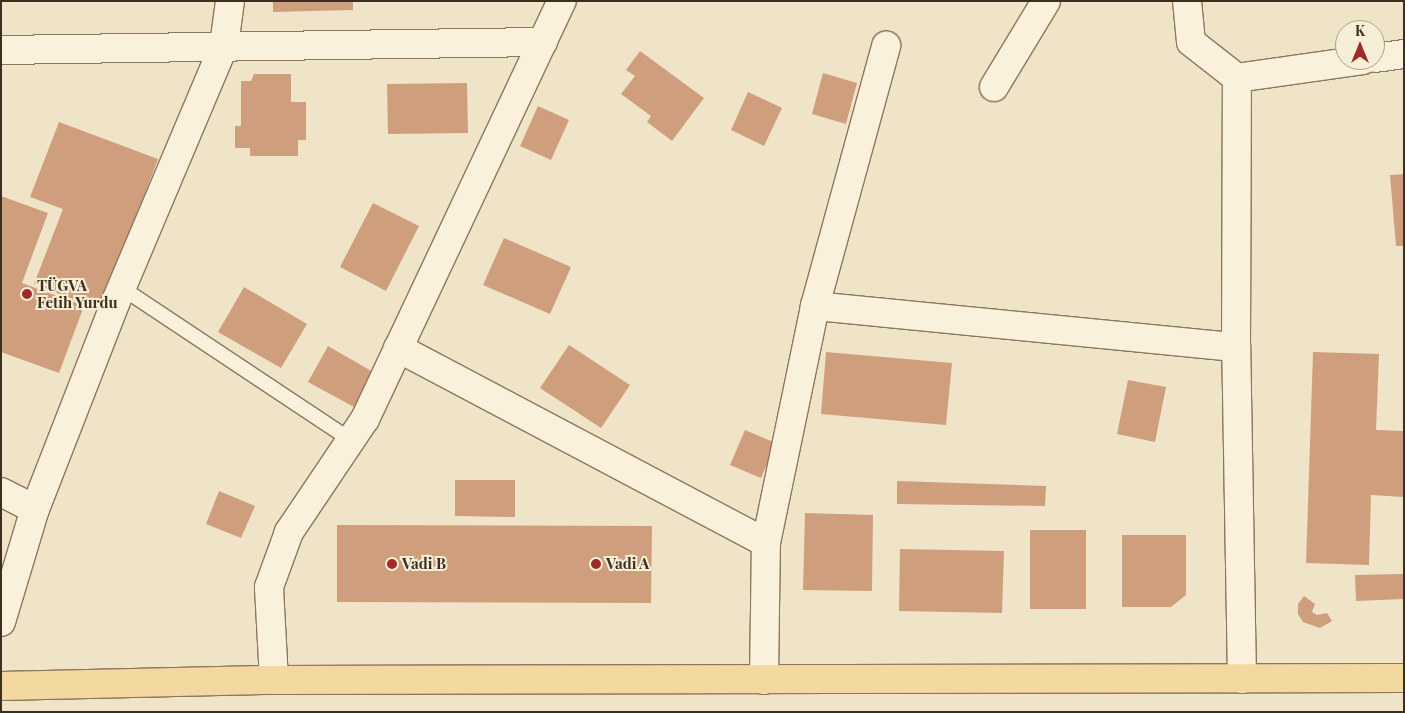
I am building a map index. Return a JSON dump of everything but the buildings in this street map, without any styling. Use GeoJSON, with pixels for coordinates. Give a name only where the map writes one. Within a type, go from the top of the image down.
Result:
{"type":"FeatureCollection","features":[{"type":"Feature","properties":{"kind":"main road"},"geometry":{"type":"LineString","coordinates":[[1,686],[274,680],[1404,678]]}},
{"type":"Feature","properties":{"kind":"street"},"geometry":{"type":"LineString","coordinates":[[1,622],[35,509],[122,288],[224,45],[230,1]]}},
{"type":"Feature","properties":{"kind":"street"},"geometry":{"type":"LineString","coordinates":[[274,680],[269,587],[289,532],[366,418],[562,1]]}},
{"type":"Feature","properties":{"kind":"street"},"geometry":{"type":"LineString","coordinates":[[994,86],[1046,1]]}},
{"type":"Feature","properties":{"kind":"street"},"geometry":{"type":"LineString","coordinates":[[1187,1],[1191,42],[1237,78],[1335,64]]}},
{"type":"Feature","properties":{"kind":"street"},"geometry":{"type":"LineString","coordinates":[[1,50],[224,45],[543,42]]}},
{"type":"Feature","properties":{"kind":"street"},"geometry":{"type":"LineString","coordinates":[[764,680],[766,543],[815,306],[886,46]]}},
{"type":"Feature","properties":{"kind":"street"},"geometry":{"type":"LineString","coordinates":[[1385,57],[1404,54]]}},
{"type":"Feature","properties":{"kind":"street"},"geometry":{"type":"LineString","coordinates":[[1237,78],[1236,347],[1242,679]]}},
{"type":"Feature","properties":{"kind":"street"},"geometry":{"type":"LineString","coordinates":[[815,306],[1236,347]]}},
{"type":"Feature","properties":{"kind":"street"},"geometry":{"type":"LineString","coordinates":[[398,348],[766,543]]}},
{"type":"Feature","properties":{"kind":"street"},"geometry":{"type":"LineString","coordinates":[[1,492],[35,509]]}},
{"type":"Feature","properties":{"kind":"lane"},"geometry":{"type":"LineString","coordinates":[[122,288],[350,440]]}},
{"type":"Feature","properties":{"kind":"place","name":"TÜGVA Fetih Yurdu"},"geometry":{"type":"Point","coordinates":[27,294]}},
{"type":"Feature","properties":{"kind":"place","name":"Vadi B"},"geometry":{"type":"Point","coordinates":[392,564]}},
{"type":"Feature","properties":{"kind":"place","name":"Vadi A"},"geometry":{"type":"Point","coordinates":[596,564]}}]}
